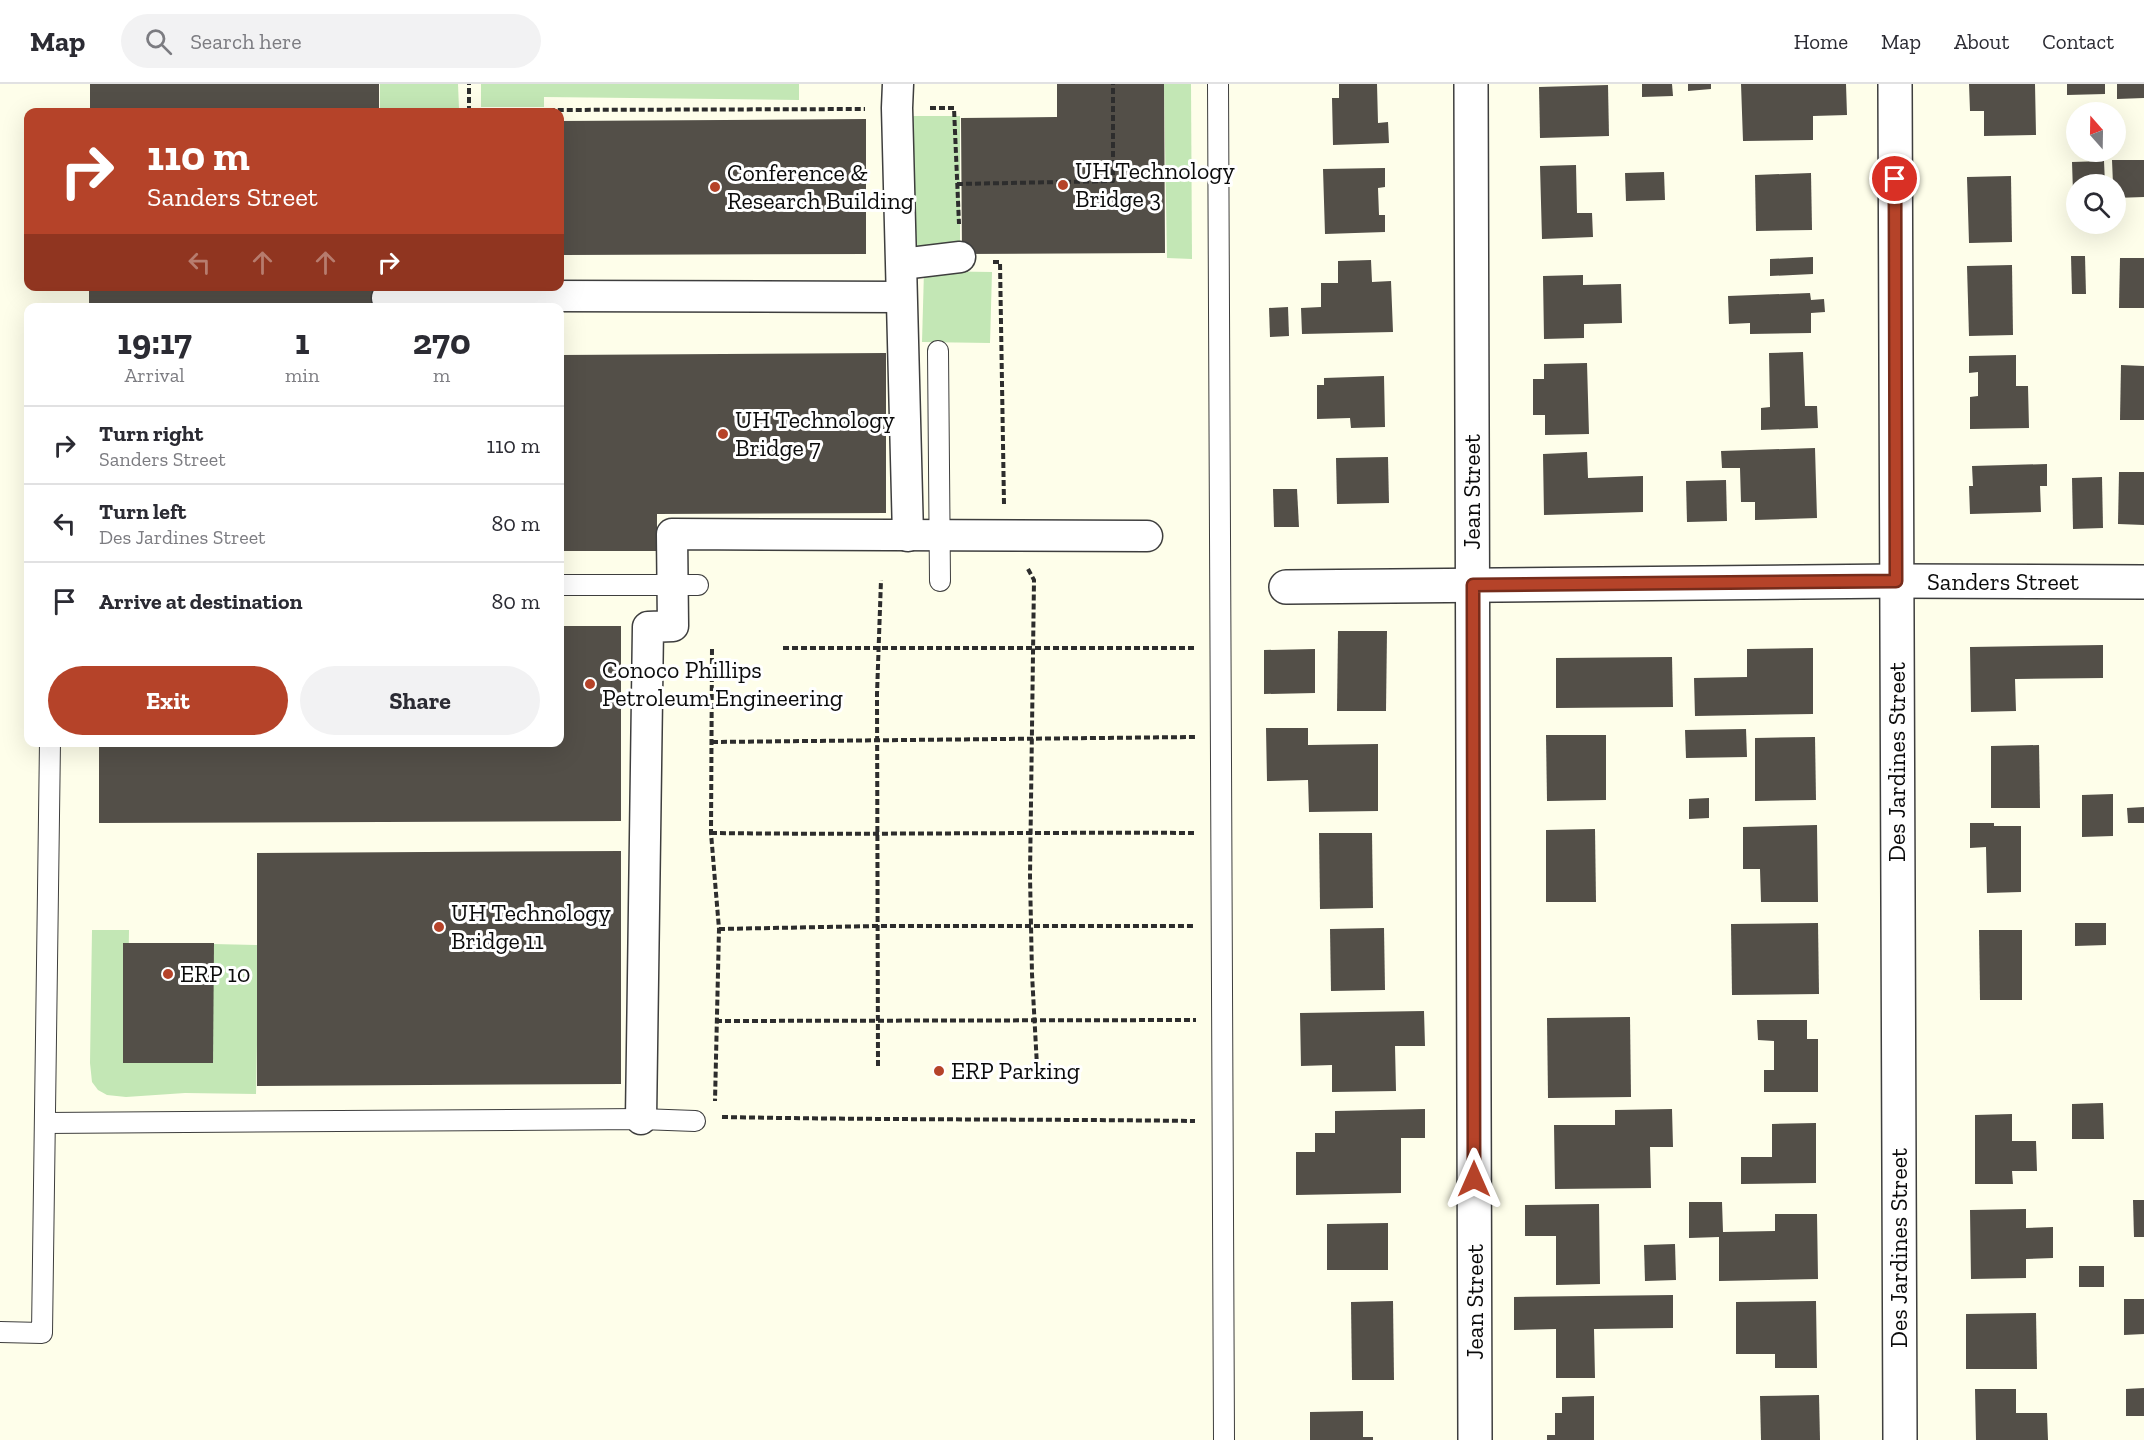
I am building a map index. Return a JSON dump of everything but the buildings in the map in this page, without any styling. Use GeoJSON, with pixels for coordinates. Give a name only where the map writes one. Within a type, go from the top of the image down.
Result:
{"type":"FeatureCollection","features":[{"type":"Feature","properties":{"kind":"street"},"geometry":{"type":"LineString","coordinates":[[898,84],[908,536]]}},
{"type":"Feature","properties":{"kind":"street","name":"Jean Street"},"geometry":{"type":"LineString","coordinates":[[1471,84],[1475,1440]]}},
{"type":"Feature","properties":{"kind":"street","name":"Des Jardines Street"},"geometry":{"type":"LineString","coordinates":[[1895,84],[1900,1440]]}},
{"type":"Feature","properties":{"kind":"street"},"geometry":{"type":"LineString","coordinates":[[902,264],[960,257]]}},
{"type":"Feature","properties":{"kind":"street"},"geometry":{"type":"LineString","coordinates":[[387,298],[901,297]]}},
{"type":"Feature","properties":{"kind":"street"},"geometry":{"type":"LineString","coordinates":[[641,1119],[648,627],[674,626],[685,585],[672,534],[1147,536]]}},
{"type":"Feature","properties":{"kind":"street","name":"Sanders Street"},"geometry":{"type":"LineString","coordinates":[[1286,587],[1896,581],[2144,582]]}},
{"type":"Feature","properties":{"kind":"lane"},"geometry":{"type":"LineString","coordinates":[[1218,84],[1224,1440]]}},
{"type":"Feature","properties":{"kind":"lane"},"geometry":{"type":"LineString","coordinates":[[938,351],[940,581]]}},
{"type":"Feature","properties":{"kind":"lane"},"geometry":{"type":"LineString","coordinates":[[564,585],[685,585]]}},
{"type":"Feature","properties":{"kind":"lane"},"geometry":{"type":"LineString","coordinates":[[0,1332],[42,1333],[50,747]]}},
{"type":"Feature","properties":{"kind":"lane"},"geometry":{"type":"LineString","coordinates":[[45,1123],[641,1119],[695,1121]]}},
{"type":"Feature","properties":{"kind":"path"},"geometry":{"type":"LineString","coordinates":[[469,84],[469,108]]}},
{"type":"Feature","properties":{"kind":"path"},"geometry":{"type":"LineString","coordinates":[[957,184],[1113,181],[1113,84]]}},
{"type":"Feature","properties":{"kind":"path"},"geometry":{"type":"LineString","coordinates":[[926,108],[954,108],[960,257],[954,261],[1000,262],[1004,525],[1034,580],[1030,832],[1031,927],[1037,1066]]}},
{"type":"Feature","properties":{"kind":"path"},"geometry":{"type":"LineString","coordinates":[[564,110],[863,109]]}},
{"type":"Feature","properties":{"kind":"path"},"geometry":{"type":"LineString","coordinates":[[878,1066],[877,739],[881,580]]}},
{"type":"Feature","properties":{"kind":"path"},"geometry":{"type":"LineString","coordinates":[[783,648],[1197,648]]}},
{"type":"Feature","properties":{"kind":"path"},"geometry":{"type":"LineString","coordinates":[[712,650],[711,833],[719,928],[715,1105]]}},
{"type":"Feature","properties":{"kind":"path"},"geometry":{"type":"LineString","coordinates":[[712,742],[1197,737]]}},
{"type":"Feature","properties":{"kind":"path"},"geometry":{"type":"LineString","coordinates":[[711,833],[1198,834]]}},
{"type":"Feature","properties":{"kind":"path"},"geometry":{"type":"LineString","coordinates":[[719,928],[1199,926],[1199,916]]}},
{"type":"Feature","properties":{"kind":"path"},"geometry":{"type":"LineString","coordinates":[[716,1021],[1199,1020]]}},
{"type":"Feature","properties":{"kind":"path"},"geometry":{"type":"LineString","coordinates":[[715,1117],[1200,1121]]}},
{"type":"Feature","properties":{"kind":"green space"},"geometry":{"type":"Polygon","coordinates":[[[380,84],[458,84],[459,108],[380,108],[380,84]]]}},
{"type":"Feature","properties":{"kind":"green space"},"geometry":{"type":"Polygon","coordinates":[[[481,84],[799,84],[799,100],[544,97],[544,107],[481,107],[481,84]]]}},
{"type":"Feature","properties":{"kind":"green space"},"geometry":{"type":"Polygon","coordinates":[[[1164,84],[1191,84],[1192,259],[1167,258],[1164,84]]]}},
{"type":"Feature","properties":{"kind":"green space"},"geometry":{"type":"Polygon","coordinates":[[[913,116],[960,116],[960,257],[915,257],[913,116]]]}},
{"type":"Feature","properties":{"kind":"green space"},"geometry":{"type":"Polygon","coordinates":[[[924,271],[992,272],[990,343],[922,342],[924,271]]]}},
{"type":"Feature","properties":{"kind":"green space"},"geometry":{"type":"Polygon","coordinates":[[[92,930],[129,930],[127,1061],[213,944],[259,945],[256,1094],[185,1093],[126,1097],[107,1095],[98,1090],[92,1082],[90,1063],[92,930]]]}},
{"type":"Feature","properties":{"kind":"place","name":"UH Technology Bridge 3"},"geometry":{"type":"Point","coordinates":[1063,185]}},
{"type":"Feature","properties":{"kind":"place","name":"Conference & Research Building"},"geometry":{"type":"Point","coordinates":[715,187]}},
{"type":"Feature","properties":{"kind":"place","name":"UH Technology Bridge 7"},"geometry":{"type":"Point","coordinates":[723,434]}},
{"type":"Feature","properties":{"kind":"place","name":"Conoco Phillips Petroleum Engineering"},"geometry":{"type":"Point","coordinates":[590,684]}},
{"type":"Feature","properties":{"kind":"place","name":"UH Technology Bridge 11"},"geometry":{"type":"Point","coordinates":[439,927]}},
{"type":"Feature","properties":{"kind":"place","name":"ERP 10"},"geometry":{"type":"Point","coordinates":[168,974]}},
{"type":"Feature","properties":{"kind":"place","name":"ERP Parking"},"geometry":{"type":"Point","coordinates":[939,1071]}},
{"type":"Feature","properties":{"kind":"route"},"geometry":{"type":"LineString","coordinates":[[1474,1179],[1473,585],[1896,581],[1895,179]]}}]}
